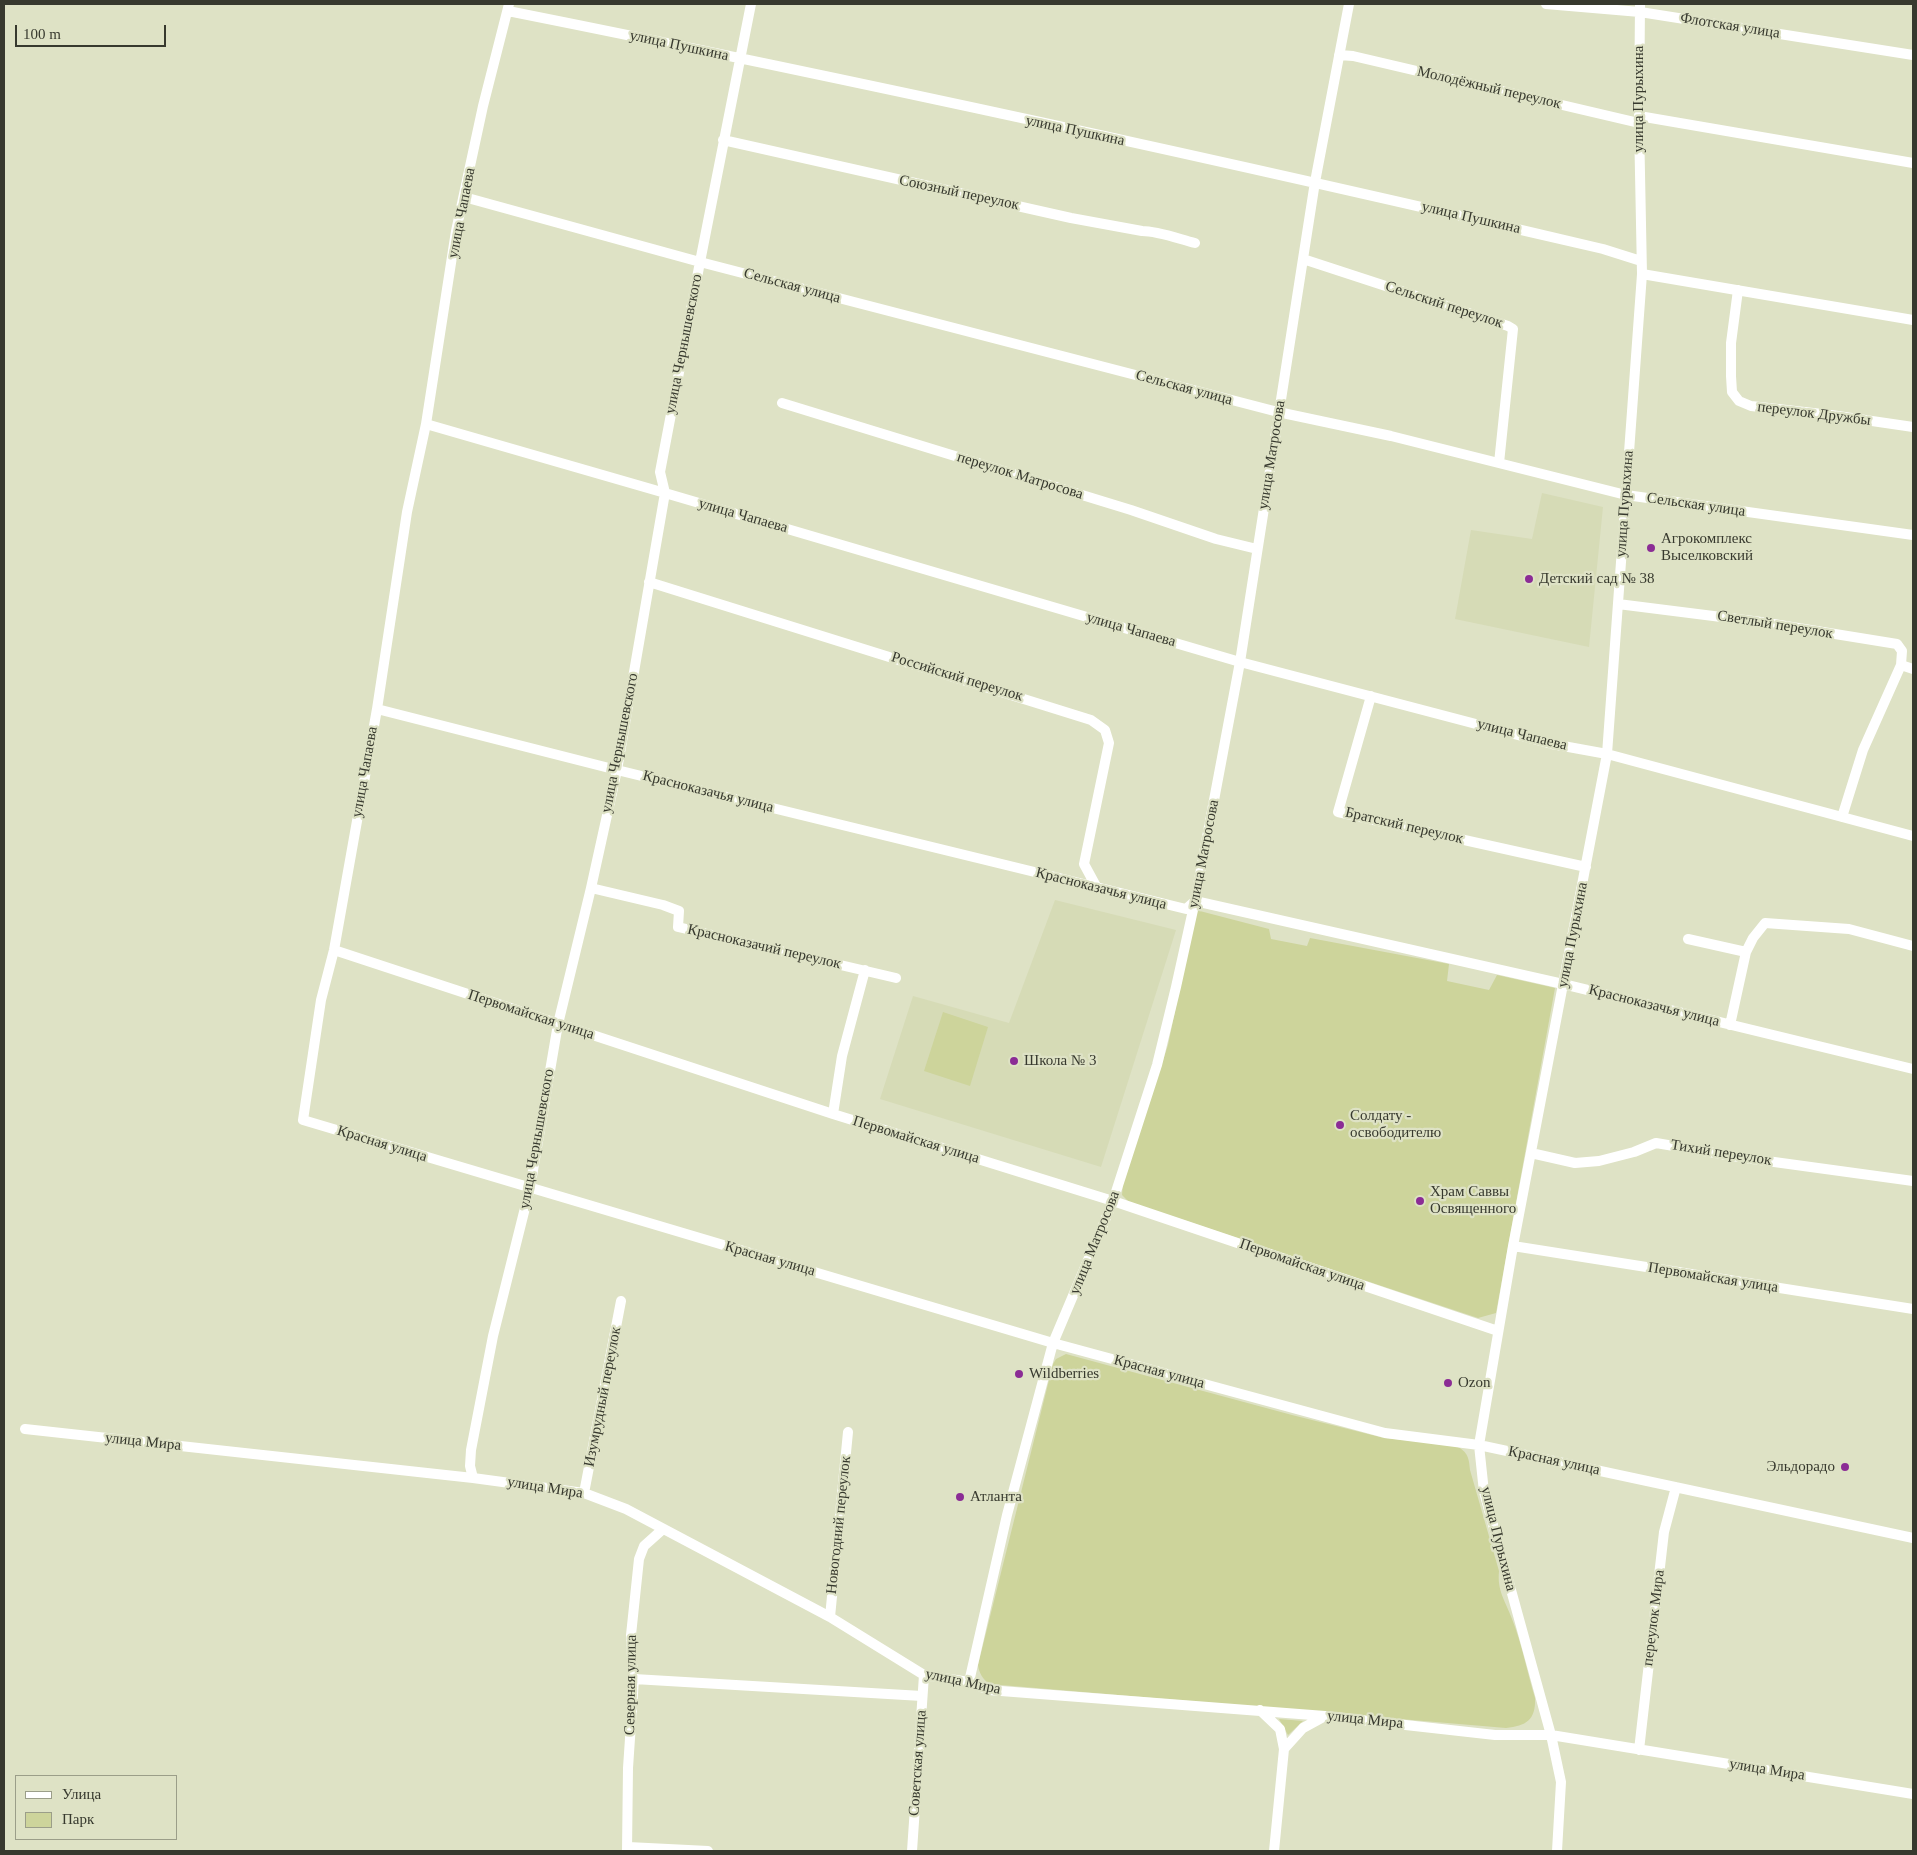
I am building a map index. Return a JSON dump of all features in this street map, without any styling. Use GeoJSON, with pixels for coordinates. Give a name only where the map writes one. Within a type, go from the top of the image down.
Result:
{"type":"FeatureCollection","features":[{"type":"Feature","properties":{"kind":"street","name":"улица Чернышевского"},"geometry":{"type":"LineString","coordinates":[[473,1478],[470,1466],[471,1450],[492,1336],[530,1188],[558,1024],[617,770],[665,492],[660,472],[723,140],[751,4]]}},
{"type":"Feature","properties":{"kind":"street","name":"улица Матросова"},"geometry":{"type":"LineString","coordinates":[[969,1682],[1008,1515],[1054,1343],[1113,1201],[1157,1064],[1176,987],[1195,901],[1240,662],[1315,182],[1349,4]]}},
{"type":"Feature","properties":{"kind":"street","name":"Флотская улица"},"geometry":{"type":"LineString","coordinates":[[1546,4],[1640,8],[1913,56]]}},
{"type":"Feature","properties":{"kind":"street","name":"улица Пушкина"},"geometry":{"type":"LineString","coordinates":[[508,7],[1315,182],[1603,249],[1641,261]]}},
{"type":"Feature","properties":{"kind":"street","name":"улица Чапаева"},"geometry":{"type":"LineString","coordinates":[[303,1120],[321,1000],[334,950],[377,709],[406,512],[426,424],[456,231],[483,106],[508,7]]}},
{"type":"Feature","properties":{"kind":"street","name":"улица Пурыхина"},"geometry":{"type":"LineString","coordinates":[[1557,1851],[1562,1782],[1484,1492],[1479,1445],[1513,1246],[1607,754],[1642,274],[1639,119],[1640,8]]}},
{"type":"Feature","properties":{"kind":"street","name":"Молодёжный переулок"},"geometry":{"type":"LineString","coordinates":[[1339,55],[1353,56],[1639,119],[1913,163]]}},
{"type":"Feature","properties":{"kind":"street","name":"Союзный переулок"},"geometry":{"type":"LineString","coordinates":[[723,140],[1071,218],[1142,231],[1153,231],[1164,236],[1195,243]]}},
{"type":"Feature","properties":{"kind":"street","name":"Сельская улица"},"geometry":{"type":"LineString","coordinates":[[464,197],[700,262],[1278,412],[1391,436],[1626,495],[1913,535]]}},
{"type":"Feature","properties":{"kind":"street","name":"Сельский переулок"},"geometry":{"type":"LineString","coordinates":[[1303,259],[1498,322],[1513,329],[1499,463]]}},
{"type":"Feature","properties":{"kind":"street"},"geometry":{"type":"LineString","coordinates":[[1642,274],[1913,320]]}},
{"type":"Feature","properties":{"kind":"street","name":"переулок Дружбы"},"geometry":{"type":"LineString","coordinates":[[1738,290],[1731,343],[1731,376],[1732,392],[1739,401],[1752,406],[1913,427]]}},
{"type":"Feature","properties":{"kind":"street","name":"переулок Матросова"},"geometry":{"type":"LineString","coordinates":[[782,403],[1131,510],[1216,539],[1257,549]]}},
{"type":"Feature","properties":{"kind":"street","name":"улица Чапаева"},"geometry":{"type":"LineString","coordinates":[[426,424],[665,492],[1240,662],[1552,744],[1607,754],[1913,836]]}},
{"type":"Feature","properties":{"kind":"street","name":"Российский переулок"},"geometry":{"type":"LineString","coordinates":[[649,582],[1091,720],[1105,730],[1109,743],[1095,803],[1084,864],[1097,888]]}},
{"type":"Feature","properties":{"kind":"street","name":"Светлый переулок"},"geometry":{"type":"LineString","coordinates":[[1618,604],[1761,622],[1897,644],[1902,651],[1901,664]]}},
{"type":"Feature","properties":{"kind":"street"},"geometry":{"type":"LineString","coordinates":[[1842,817],[1863,750],[1901,664],[1913,669]]}},
{"type":"Feature","properties":{"kind":"street","name":"Братский переулок"},"geometry":{"type":"LineString","coordinates":[[1371,696],[1338,812],[1586,867]]}},
{"type":"Feature","properties":{"kind":"street","name":"Красноказачья улица"},"geometry":{"type":"LineString","coordinates":[[377,709],[617,770],[1186,909],[1195,901],[1563,984],[1913,1070]]}},
{"type":"Feature","properties":{"kind":"street","name":"Красноказачий переулок"},"geometry":{"type":"LineString","coordinates":[[591,888],[663,904],[679,911],[678,927],[896,978]]}},
{"type":"Feature","properties":{"kind":"street"},"geometry":{"type":"LineString","coordinates":[[1730,1025],[1746,952],[1752,938],[1765,923],[1850,929],[1913,946]]}},
{"type":"Feature","properties":{"kind":"street"},"geometry":{"type":"LineString","coordinates":[[1688,940],[1746,952]]}},
{"type":"Feature","properties":{"kind":"street","name":"Первомайская улица"},"geometry":{"type":"LineString","coordinates":[[334,950],[832,1114],[1113,1201],[1498,1331]]}},
{"type":"Feature","properties":{"kind":"street"},"geometry":{"type":"LineString","coordinates":[[832,1114],[842,1056],[865,970]]}},
{"type":"Feature","properties":{"kind":"street","name":"Красная улица"},"geometry":{"type":"LineString","coordinates":[[303,1120],[1054,1343],[1385,1433],[1479,1445],[1913,1538]]}},
{"type":"Feature","properties":{"kind":"street","name":"Тихий переулок"},"geometry":{"type":"LineString","coordinates":[[1531,1153],[1575,1163],[1599,1161],[1634,1152],[1656,1143],[1745,1158],[1913,1181]]}},
{"type":"Feature","properties":{"kind":"street","name":"Первомайская улица"},"geometry":{"type":"LineString","coordinates":[[1513,1246],[1913,1309]]}},
{"type":"Feature","properties":{"kind":"street","name":"Изумрудный переулок"},"geometry":{"type":"LineString","coordinates":[[584,1493],[621,1300]]}},
{"type":"Feature","properties":{"kind":"street","name":"улица Мира"},"geometry":{"type":"LineString","coordinates":[[25,1428],[473,1478],[584,1493],[626,1509],[830,1617],[924,1675],[969,1682],[988,1690],[1260,1710],[1495,1735],[1551,1736],[1913,1794]]}},
{"type":"Feature","properties":{"kind":"street","name":"Новогодний переулок"},"geometry":{"type":"LineString","coordinates":[[830,1617],[848,1432]]}},
{"type":"Feature","properties":{"kind":"street","name":"переулок Мира"},"geometry":{"type":"LineString","coordinates":[[1639,1750],[1664,1532],[1676,1487]]}},
{"type":"Feature","properties":{"kind":"street","name":"Северная улица"},"geometry":{"type":"LineString","coordinates":[[627,1849],[628,1768],[634,1679],[631,1635],[639,1559],[644,1546],[663,1529]]}},
{"type":"Feature","properties":{"kind":"street","name":"Советская улица"},"geometry":{"type":"LineString","coordinates":[[912,1851],[924,1675]]}},
{"type":"Feature","properties":{"kind":"street","name":"улица Мира"},"geometry":{"type":"LineString","coordinates":[[634,1679],[922,1696]]}},
{"type":"Feature","properties":{"kind":"street"},"geometry":{"type":"LineString","coordinates":[[1260,1710],[1280,1729],[1284,1749],[1274,1851]]}},
{"type":"Feature","properties":{"kind":"street"},"geometry":{"type":"LineString","coordinates":[[1284,1749],[1303,1728],[1325,1716]]}},
{"type":"Feature","properties":{"kind":"street"},"geometry":{"type":"LineString","coordinates":[[627,1849],[708,1851]]}},
{"type":"Feature","properties":{"kind":"shaded area","name":"Детский сад № 38"},"geometry":{"type":"Polygon","coordinates":[[[1542,493],[1603,507],[1589,647],[1455,619],[1471,530],[1532,539],[1542,493]]]}},
{"type":"Feature","properties":{"kind":"shaded area","name":"Школа № 3"},"geometry":{"type":"Polygon","coordinates":[[[1055,900],[1176,930],[1101,1167],[880,1099],[913,996],[1009,1023],[1055,900]]]}},
{"type":"Feature","properties":{"kind":"green space"},"geometry":{"type":"Polygon","coordinates":[[[1196,910],[1269,929],[1271,939],[1307,946],[1310,938],[1449,964],[1447,981],[1489,990],[1497,975],[1555,988],[1496,1313],[1478,1318],[1129,1202],[1122,1195],[1123,1184],[1168,1045],[1196,910]]]}},
{"type":"Feature","properties":{"kind":"green space"},"geometry":{"type":"Polygon","coordinates":[[[943,1012],[988,1027],[970,1086],[924,1071],[943,1012]]]}},
{"type":"Feature","properties":{"kind":"green space"},"geometry":{"type":"Polygon","coordinates":[[[1066,1354],[1384,1438],[1454,1445],[1462,1449],[1469,1461],[1499,1571],[1500,1590],[1519,1638],[1535,1698],[1532,1717],[1519,1726],[1506,1728],[989,1684],[979,1671],[978,1665],[1053,1364],[1056,1359],[1066,1354]]]}},
{"type":"Feature","properties":{"kind":"green space"},"geometry":{"type":"Polygon","coordinates":[[[1279,1719],[1303,1721],[1288,1735],[1279,1719]]]}},
{"type":"Feature","properties":{"kind":"place","name":"Агрокомплекс Выселковский"},"geometry":{"type":"Point","coordinates":[1651,548]}},
{"type":"Feature","properties":{"kind":"place","name":"Детский сад № 38"},"geometry":{"type":"Point","coordinates":[1529,579]}},
{"type":"Feature","properties":{"kind":"place","name":"Школа № 3"},"geometry":{"type":"Point","coordinates":[1014,1061]}},
{"type":"Feature","properties":{"kind":"place","name":"Солдату - освободителю"},"geometry":{"type":"Point","coordinates":[1340,1125]}},
{"type":"Feature","properties":{"kind":"place","name":"Храм Саввы Освященного"},"geometry":{"type":"Point","coordinates":[1420,1201]}},
{"type":"Feature","properties":{"kind":"place","name":"Wildberries"},"geometry":{"type":"Point","coordinates":[1019,1374]}},
{"type":"Feature","properties":{"kind":"place","name":"Ozon"},"geometry":{"type":"Point","coordinates":[1448,1383]}},
{"type":"Feature","properties":{"kind":"place","name":"Эльдорадо"},"geometry":{"type":"Point","coordinates":[1845,1467]}},
{"type":"Feature","properties":{"kind":"place","name":"Атланта"},"geometry":{"type":"Point","coordinates":[960,1497]}}]}
